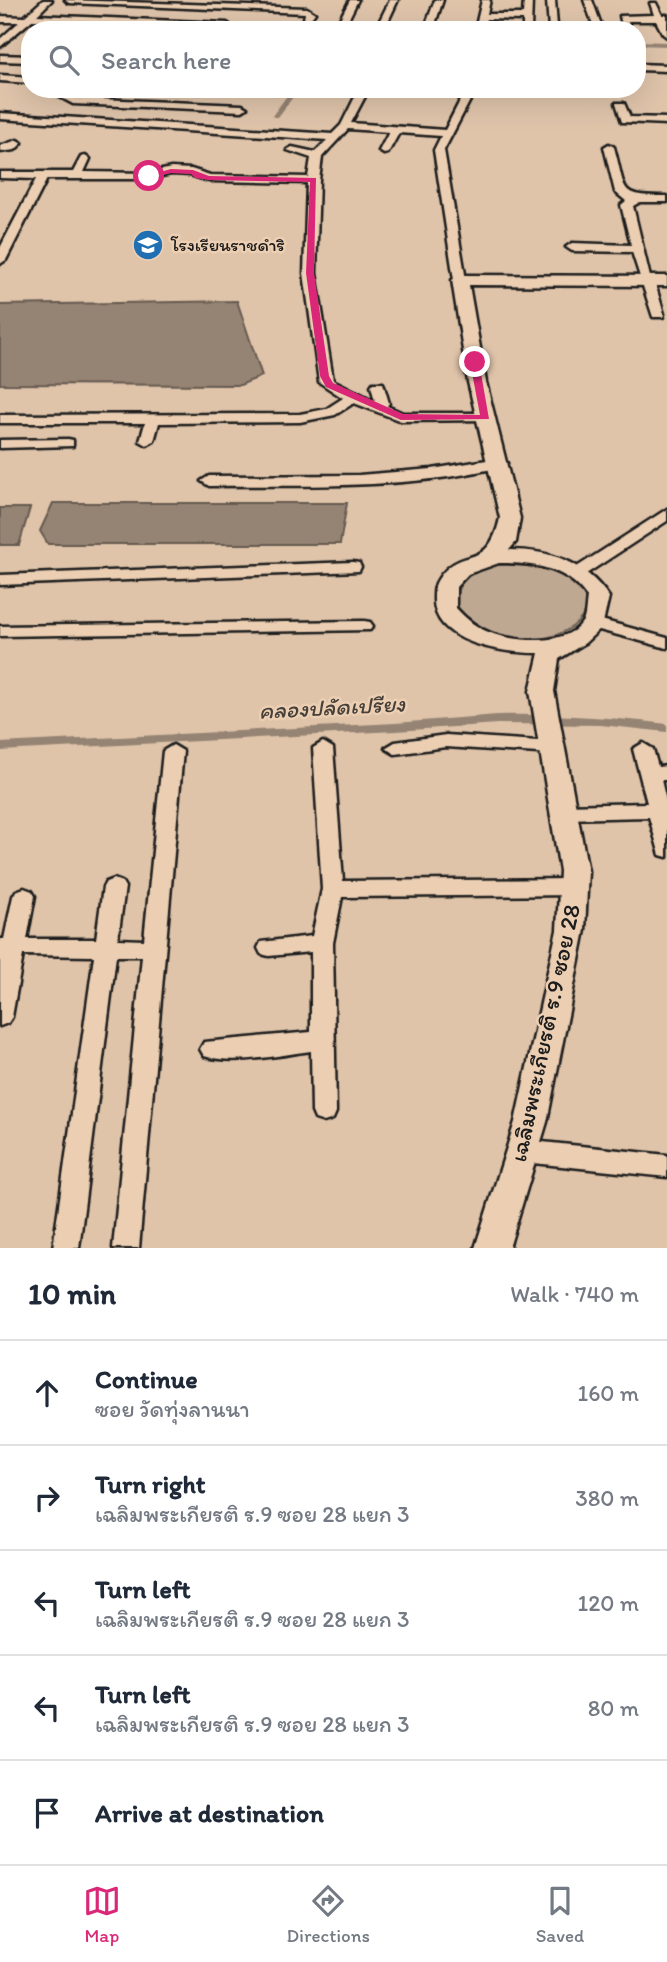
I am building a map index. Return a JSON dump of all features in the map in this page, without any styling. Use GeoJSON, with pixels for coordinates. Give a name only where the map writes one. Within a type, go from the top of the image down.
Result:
{"type":"FeatureCollection","features":[{"type":"Feature","properties":{"kind":"main road"},"geometry":{"type":"LineString","coordinates":[[535,558],[510,518],[499,463],[485,417],[460,279],[667,281]]}},
{"type":"Feature","properties":{"kind":"main road"},"geometry":{"type":"LineString","coordinates":[[488,559],[505,542],[510,518]]}},
{"type":"Feature","properties":{"kind":"main road","name":"เฉลิมพระเกียรติ ร.9 ซอย 28"},"geometry":{"type":"LineString","coordinates":[[568,640],[541,646],[504,645],[483,639],[458,625],[445,608],[443,590],[454,574],[488,559],[535,558],[577,572]]}},
{"type":"Feature","properties":{"kind":"main road"},"geometry":{"type":"LineString","coordinates":[[577,572],[598,597],[599,614],[594,623]]}},
{"type":"Feature","properties":{"kind":"main road","name":"เฉลิมพระเกียรติ ร.9 ซอย 28"},"geometry":{"type":"LineString","coordinates":[[542,691],[547,658],[554,649],[594,623]]}},
{"type":"Feature","properties":{"kind":"main road","name":"เฉลิมพระเกียรติ ร.9 ซอย 28"},"geometry":{"type":"LineString","coordinates":[[492,1248],[523,1151],[571,930],[574,887],[564,807],[542,691],[528,666],[504,645]]}},
{"type":"Feature","properties":{"kind":"street"},"geometry":{"type":"LineString","coordinates":[[23,21],[48,0]]}},
{"type":"Feature","properties":{"kind":"street"},"geometry":{"type":"LineString","coordinates":[[69,0],[303,11],[311,13],[308,19]]}},
{"type":"Feature","properties":{"kind":"street"},"geometry":{"type":"LineString","coordinates":[[343,21],[354,0]]}},
{"type":"Feature","properties":{"kind":"street"},"geometry":{"type":"LineString","coordinates":[[384,21],[394,0]]}},
{"type":"Feature","properties":{"kind":"street"},"geometry":{"type":"LineString","coordinates":[[431,21],[439,0]]}},
{"type":"Feature","properties":{"kind":"street"},"geometry":{"type":"LineString","coordinates":[[481,21],[486,0]]}},
{"type":"Feature","properties":{"kind":"street"},"geometry":{"type":"LineString","coordinates":[[527,21],[528,0]]}},
{"type":"Feature","properties":{"kind":"street"},"geometry":{"type":"LineString","coordinates":[[551,0],[552,21]]}},
{"type":"Feature","properties":{"kind":"street"},"geometry":{"type":"LineString","coordinates":[[588,0],[596,21]]}},
{"type":"Feature","properties":{"kind":"street"},"geometry":{"type":"LineString","coordinates":[[653,5],[663,18],[666,40]]}},
{"type":"Feature","properties":{"kind":"street"},"geometry":{"type":"LineString","coordinates":[[616,7],[624,21]]}},
{"type":"Feature","properties":{"kind":"street"},"geometry":{"type":"LineString","coordinates":[[482,16],[527,17]]}},
{"type":"Feature","properties":{"kind":"street"},"geometry":{"type":"LineString","coordinates":[[623,18],[663,18]]}},
{"type":"Feature","properties":{"kind":"street"},"geometry":{"type":"LineString","coordinates":[[0,19],[102,21]]}},
{"type":"Feature","properties":{"kind":"street"},"geometry":{"type":"LineString","coordinates":[[0,44],[4,34],[21,22]]}},
{"type":"Feature","properties":{"kind":"street"},"geometry":{"type":"LineString","coordinates":[[0,58],[21,59]]}},
{"type":"Feature","properties":{"kind":"street"},"geometry":{"type":"LineString","coordinates":[[646,68],[667,68]]}},
{"type":"Feature","properties":{"kind":"street"},"geometry":{"type":"LineString","coordinates":[[0,78],[21,79]]}},
{"type":"Feature","properties":{"kind":"street"},"geometry":{"type":"LineString","coordinates":[[67,98],[73,101],[245,110],[237,131]]}},
{"type":"Feature","properties":{"kind":"street"},"geometry":{"type":"LineString","coordinates":[[360,98],[345,126],[317,156],[313,180],[310,273],[324,376],[329,385],[353,398],[409,418],[485,417]]}},
{"type":"Feature","properties":{"kind":"street"},"geometry":{"type":"LineString","coordinates":[[460,279],[439,165],[439,150],[466,98]]}},
{"type":"Feature","properties":{"kind":"street"},"geometry":{"type":"LineString","coordinates":[[620,105],[626,120],[667,121]]}},
{"type":"Feature","properties":{"kind":"street"},"geometry":{"type":"LineString","coordinates":[[194,128],[206,108]]}},
{"type":"Feature","properties":{"kind":"street"},"geometry":{"type":"LineString","coordinates":[[0,116],[335,137]]}},
{"type":"Feature","properties":{"kind":"street"},"geometry":{"type":"LineString","coordinates":[[345,126],[448,133]]}},
{"type":"Feature","properties":{"kind":"street"},"geometry":{"type":"LineString","coordinates":[[384,151],[396,130]]}},
{"type":"Feature","properties":{"kind":"street"},"geometry":{"type":"LineString","coordinates":[[0,149],[11,148],[17,143]]}},
{"type":"Feature","properties":{"kind":"street"},"geometry":{"type":"LineString","coordinates":[[609,146],[621,192],[632,200],[667,199]]}},
{"type":"Feature","properties":{"kind":"street"},"geometry":{"type":"LineString","coordinates":[[292,150],[317,156]]}},
{"type":"Feature","properties":{"kind":"street"},"geometry":{"type":"LineString","coordinates":[[78,176],[85,159]]}},
{"type":"Feature","properties":{"kind":"street"},"geometry":{"type":"LineString","coordinates":[[3,170],[78,176],[149,176],[171,171],[193,172],[197,176],[209,178],[313,180]]}},
{"type":"Feature","properties":{"kind":"street"},"geometry":{"type":"LineString","coordinates":[[0,260],[5,242],[43,175]]}},
{"type":"Feature","properties":{"kind":"street"},"geometry":{"type":"LineString","coordinates":[[632,200],[627,209],[636,249],[658,314]]}},
{"type":"Feature","properties":{"kind":"street"},"geometry":{"type":"LineString","coordinates":[[572,247],[636,249]]}},
{"type":"Feature","properties":{"kind":"street"},"geometry":{"type":"LineString","coordinates":[[377,386],[382,403],[379,408]]}},
{"type":"Feature","properties":{"kind":"street"},"geometry":{"type":"LineString","coordinates":[[0,419],[300,418],[330,412],[353,398]]}},
{"type":"Feature","properties":{"kind":"street"},"geometry":{"type":"LineString","coordinates":[[147,441],[153,419]]}},
{"type":"Feature","properties":{"kind":"street"},"geometry":{"type":"LineString","coordinates":[[0,443],[68,443]]}},
{"type":"Feature","properties":{"kind":"street"},"geometry":{"type":"LineString","coordinates":[[209,481],[359,480],[432,474],[499,463]]}},
{"type":"Feature","properties":{"kind":"street"},"geometry":{"type":"LineString","coordinates":[[577,572],[667,514]]}},
{"type":"Feature","properties":{"kind":"street"},"geometry":{"type":"LineString","coordinates":[[0,580],[353,567]]}},
{"type":"Feature","properties":{"kind":"street"},"geometry":{"type":"LineString","coordinates":[[594,623],[667,643]]}},
{"type":"Feature","properties":{"kind":"street"},"geometry":{"type":"LineString","coordinates":[[0,631],[365,626]]}},
{"type":"Feature","properties":{"kind":"street"},"geometry":{"type":"LineString","coordinates":[[395,748],[446,741],[552,742]]}},
{"type":"Feature","properties":{"kind":"street"},"geometry":{"type":"LineString","coordinates":[[323,748],[333,889],[322,943],[324,1112]]}},
{"type":"Feature","properties":{"kind":"street"},"geometry":{"type":"LineString","coordinates":[[643,749],[658,773],[656,806],[667,850]]}},
{"type":"Feature","properties":{"kind":"street"},"geometry":{"type":"LineString","coordinates":[[126,1248],[173,751]]}},
{"type":"Feature","properties":{"kind":"street"},"geometry":{"type":"LineString","coordinates":[[564,807],[656,806]]}},
{"type":"Feature","properties":{"kind":"street"},"geometry":{"type":"LineString","coordinates":[[66,1248],[114,887]]}},
{"type":"Feature","properties":{"kind":"street"},"geometry":{"type":"LineString","coordinates":[[333,889],[574,887]]}},
{"type":"Feature","properties":{"kind":"street"},"geometry":{"type":"LineString","coordinates":[[0,1017],[7,947],[24,896]]}},
{"type":"Feature","properties":{"kind":"street"},"geometry":{"type":"LineString","coordinates":[[269,948],[322,943]]}},
{"type":"Feature","properties":{"kind":"street"},"geometry":{"type":"LineString","coordinates":[[7,947],[155,948]]}},
{"type":"Feature","properties":{"kind":"street"},"geometry":{"type":"LineString","coordinates":[[212,1049],[258,1048],[323,1040]]}},
{"type":"Feature","properties":{"kind":"street"},"geometry":{"type":"LineString","coordinates":[[523,1151],[667,1166]]}},
{"type":"Feature","properties":{"kind":"shaded area"},"geometry":{"type":"Polygon","coordinates":[[[237,301],[262,376],[240,385],[0,384],[0,305],[237,301]]]}},
{"type":"Feature","properties":{"kind":"shaded area"},"geometry":{"type":"Polygon","coordinates":[[[53,503],[347,503],[340,544],[48,544],[40,531],[53,503]]]}},
{"type":"Feature","properties":{"kind":"shaded area"},"geometry":{"type":"Polygon","coordinates":[[[0,508],[30,508],[19,545],[0,545],[0,508]]]}},
{"type":"Feature","properties":{"kind":"shaded area"},"geometry":{"type":"Polygon","coordinates":[[[500,564],[536,565],[571,579],[580,587],[585,598],[582,617],[565,631],[530,639],[493,634],[477,626],[464,616],[456,602],[457,593],[470,575],[500,564]]]}},
{"type":"Feature","properties":{"kind":"waterway"},"geometry":{"type":"LineString","coordinates":[[646,43],[667,44]]}},
{"type":"Feature","properties":{"kind":"waterway"},"geometry":{"type":"LineString","coordinates":[[276,116],[289,98]]}},
{"type":"Feature","properties":{"kind":"waterway","name":"คลองปลัดเปรียง"},"geometry":{"type":"LineString","coordinates":[[0,747],[396,727],[497,719],[566,719],[667,728]]}},
{"type":"Feature","properties":{"kind":"place","name":"โรงเรียนราชดำริ"},"geometry":{"type":"Point","coordinates":[148,245]}},
{"type":"Feature","properties":{"kind":"route"},"geometry":{"type":"LineString","coordinates":[[149,176],[171,171],[193,172],[197,176],[209,178],[313,180],[310,273],[324,376],[329,385],[353,398],[401,417],[485,417],[475,362]]}}]}
